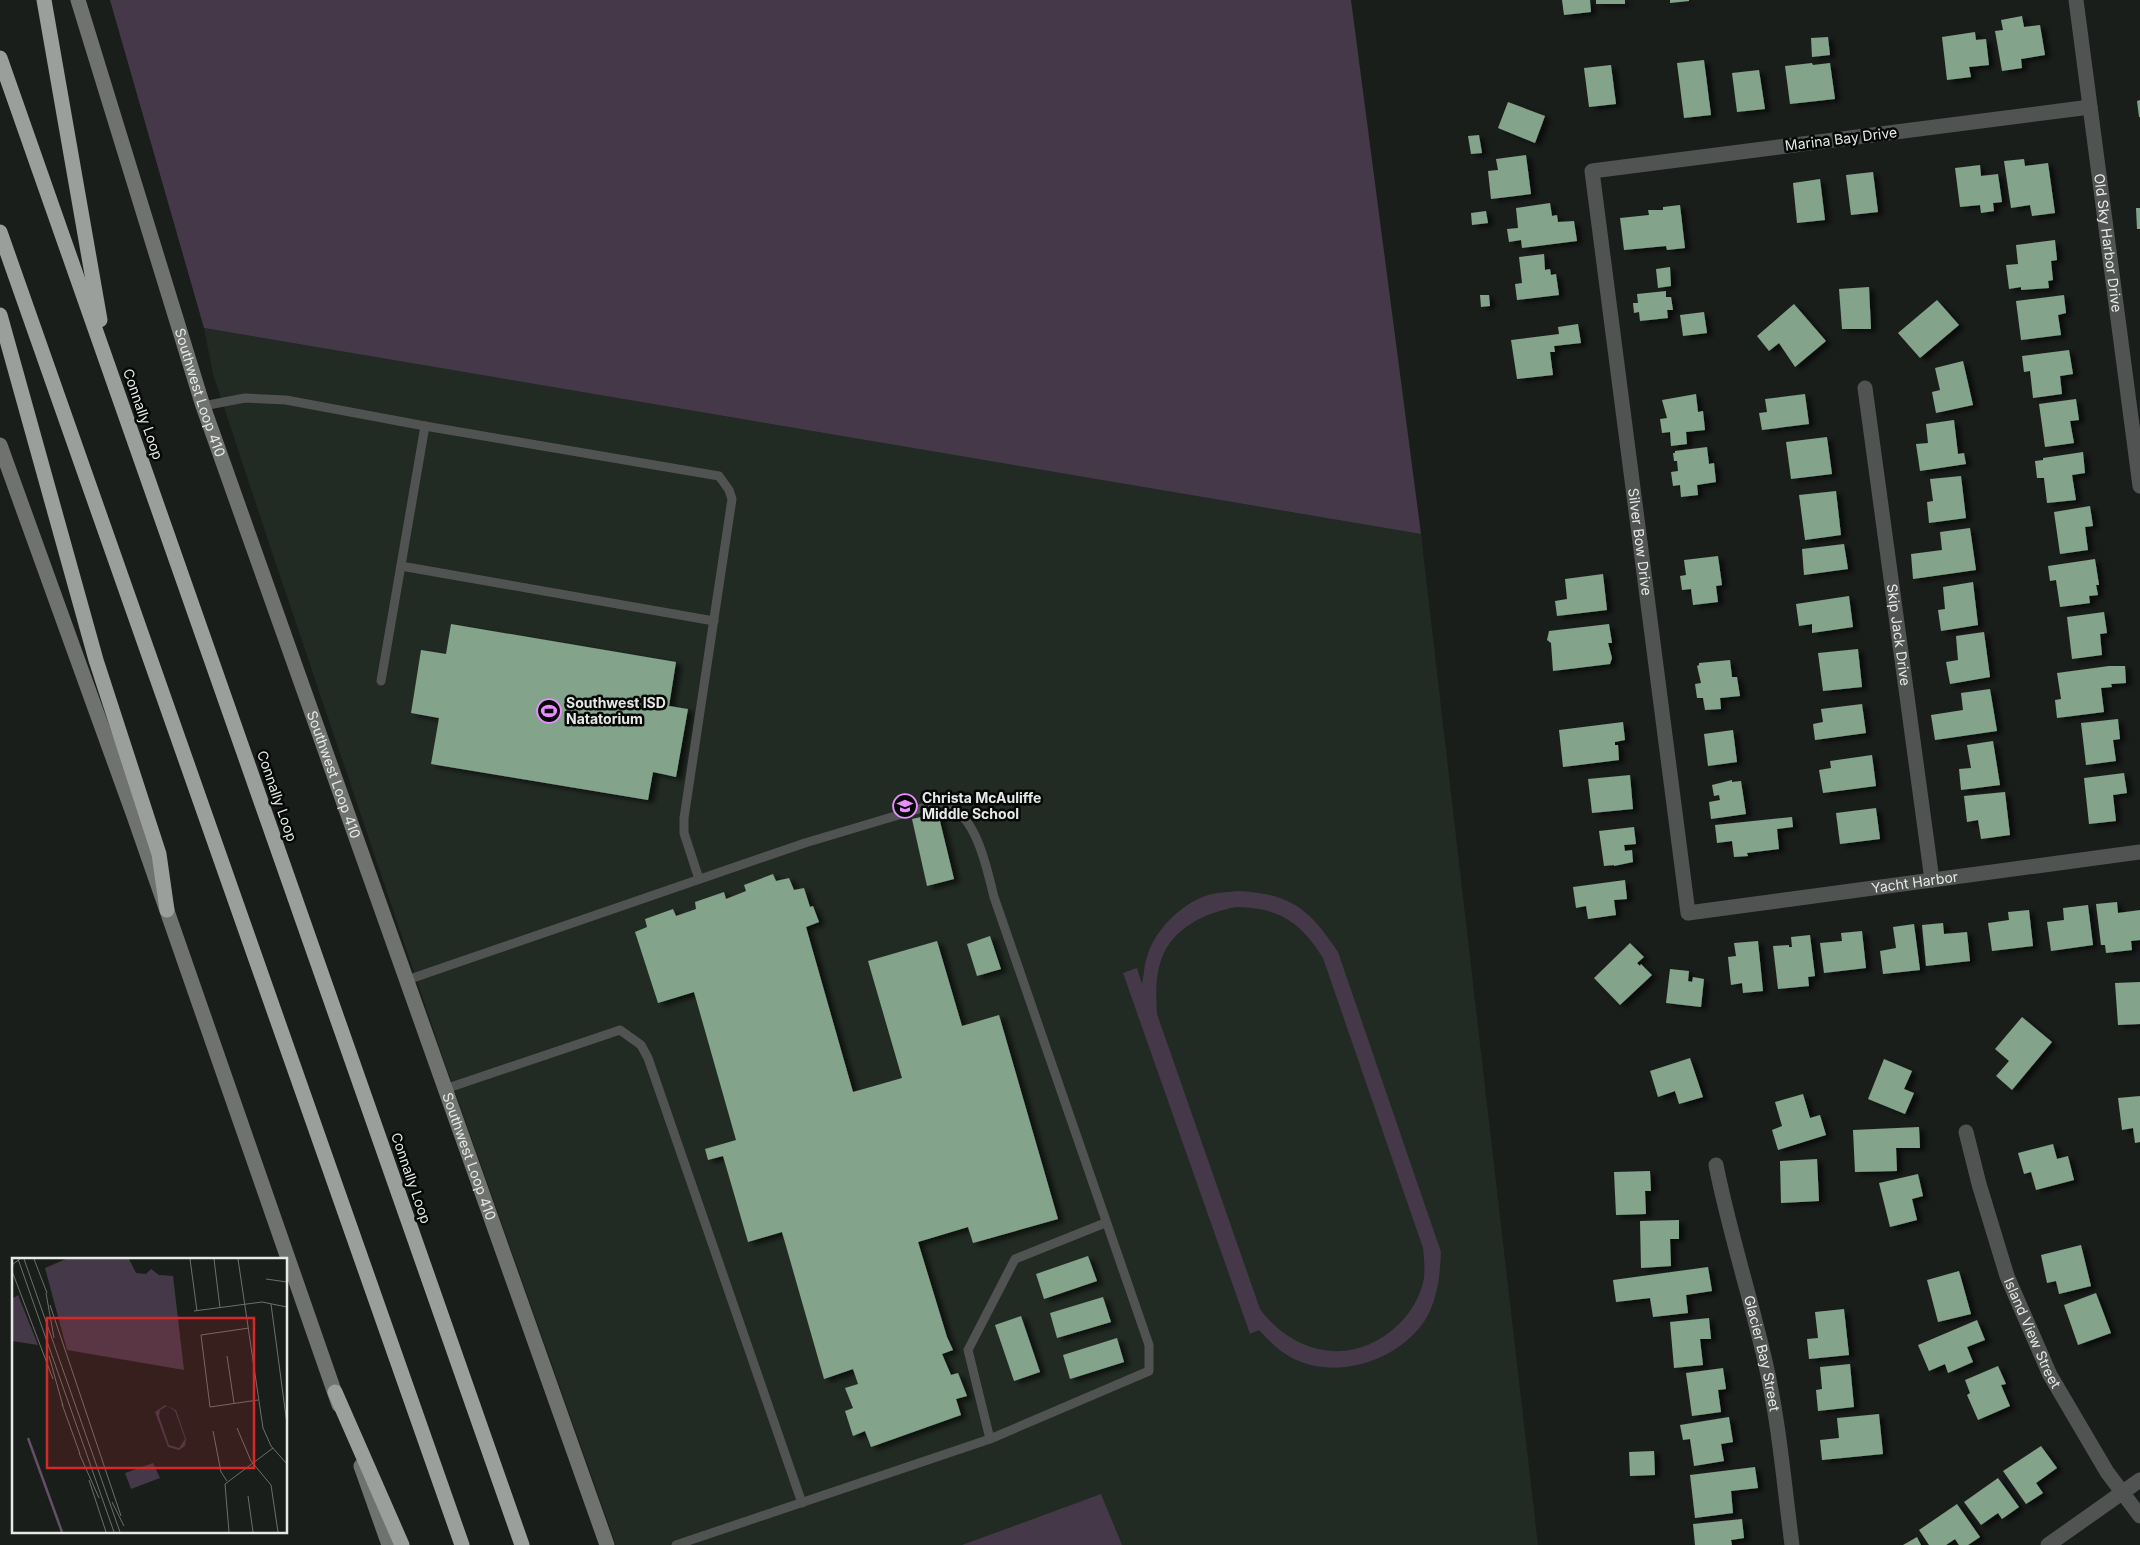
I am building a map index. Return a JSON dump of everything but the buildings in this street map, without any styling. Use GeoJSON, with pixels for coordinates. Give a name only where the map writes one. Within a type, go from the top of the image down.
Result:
{"type":"FeatureCollection","features":[{"type":"Feature","properties":{"kind":"highway"},"geometry":{"type":"LineString","coordinates":[[44,0],[108,363]]}},
{"type":"Feature","properties":{"kind":"highway","name":"Connally Loop"},"geometry":{"type":"LineString","coordinates":[[0,58],[522,1545]]}},
{"type":"Feature","properties":{"kind":"highway"},"geometry":{"type":"LineString","coordinates":[[0,232],[462,1545]]}},
{"type":"Feature","properties":{"kind":"highway"},"geometry":{"type":"LineString","coordinates":[[0,315],[96,660],[159,854],[167,910]]}},
{"type":"Feature","properties":{"kind":"highway"},"geometry":{"type":"LineString","coordinates":[[335,1392],[402,1545]]}},
{"type":"Feature","properties":{"kind":"main road","name":"Southwest Loop 410"},"geometry":{"type":"LineString","coordinates":[[78,0],[203,406],[607,1545]]}},
{"type":"Feature","properties":{"kind":"main road"},"geometry":{"type":"LineString","coordinates":[[0,445],[167,910],[389,1545]]}},
{"type":"Feature","properties":{"kind":"street","name":"Old Sky Harbor Drive"},"geometry":{"type":"LineString","coordinates":[[2076,0],[2140,486]]}},
{"type":"Feature","properties":{"kind":"street","name":"Marina Bay Drive"},"geometry":{"type":"LineString","coordinates":[[1592,171],[2090,107]]}},
{"type":"Feature","properties":{"kind":"street","name":"Silver Bow Drive"},"geometry":{"type":"LineString","coordinates":[[1592,171],[1688,914]]}},
{"type":"Feature","properties":{"kind":"street","name":"Skip Jack Drive"},"geometry":{"type":"LineString","coordinates":[[1865,388],[1932,880]]}},
{"type":"Feature","properties":{"kind":"street","name":"Yacht Harbor"},"geometry":{"type":"LineString","coordinates":[[1688,914],[2140,852]]}},
{"type":"Feature","properties":{"kind":"street","name":"Island View Street"},"geometry":{"type":"LineString","coordinates":[[1966,1132],[1979,1184],[2007,1276],[2050,1375],[2106,1472],[2140,1516]]}},
{"type":"Feature","properties":{"kind":"street","name":"Glacier Bay Street"},"geometry":{"type":"LineString","coordinates":[[1716,1165],[1726,1216],[1765,1360],[1775,1410],[1792,1545]]}},
{"type":"Feature","properties":{"kind":"street"},"geometry":{"type":"LineString","coordinates":[[2048,1545],[2140,1480]]}},
{"type":"Feature","properties":{"kind":"lane"},"geometry":{"type":"LineString","coordinates":[[203,406],[245,398],[286,400],[425,426],[720,476],[729,490],[732,499],[684,818],[684,833],[699,880]]}},
{"type":"Feature","properties":{"kind":"lane"},"geometry":{"type":"LineString","coordinates":[[382,681],[425,426]]}},
{"type":"Feature","properties":{"kind":"lane"},"geometry":{"type":"LineString","coordinates":[[401,566],[714,622]]}},
{"type":"Feature","properties":{"kind":"lane"},"geometry":{"type":"LineString","coordinates":[[407,980],[805,843],[942,802],[966,818],[984,858],[997,907],[1149,1344],[1149,1371],[990,1439],[676,1545]]}},
{"type":"Feature","properties":{"kind":"lane"},"geometry":{"type":"LineString","coordinates":[[445,1089],[620,1030],[641,1045],[654,1076],[802,1503]]}},
{"type":"Feature","properties":{"kind":"lane"},"geometry":{"type":"LineString","coordinates":[[990,1439],[968,1350],[1015,1259],[1106,1223]]}},
{"type":"Feature","properties":{"kind":"shaded area"},"geometry":{"type":"Polygon","coordinates":[[[110,0],[1351,0],[1421,534],[204,328],[110,0]]]}},
{"type":"Feature","properties":{"kind":"shaded area","name":"Christa McAuliffe Middle School"},"geometry":{"type":"Polygon","coordinates":[[[204,328],[1421,534],[1538,1545],[616,1545],[443,1058],[213,374],[204,328]]]}},
{"type":"Feature","properties":{"kind":"shaded area"},"geometry":{"type":"Polygon","coordinates":[[[1240,891],[1273,896],[1298,907],[1318,925],[1338,952],[1441,1252],[1438,1285],[1428,1315],[1403,1344],[1369,1362],[1331,1368],[1312,1365],[1294,1359],[1284,1353],[1259,1330],[1250,1334],[1123,973],[1137,968],[1142,984],[1145,963],[1150,947],[1169,920],[1186,906],[1205,896],[1240,891]],[[1237,907],[1214,913],[1192,923],[1173,939],[1166,949],[1159,967],[1156,987],[1157,1014],[1260,1309],[1274,1325],[1290,1337],[1307,1346],[1344,1351],[1363,1347],[1381,1338],[1398,1325],[1411,1309],[1418,1297],[1424,1278],[1423,1248],[1323,958],[1306,935],[1288,919],[1265,910],[1237,907]]]}},
{"type":"Feature","properties":{"kind":"shaded area"},"geometry":{"type":"Polygon","coordinates":[[[1101,1494],[1122,1545],[962,1545],[1101,1494]]]}},
{"type":"Feature","properties":{"kind":"place","name":"Southwest ISD Natatorium"},"geometry":{"type":"Point","coordinates":[549,711]}},
{"type":"Feature","properties":{"kind":"place","name":"Christa McAuliffe Middle School"},"geometry":{"type":"Point","coordinates":[905,806]}}]}
